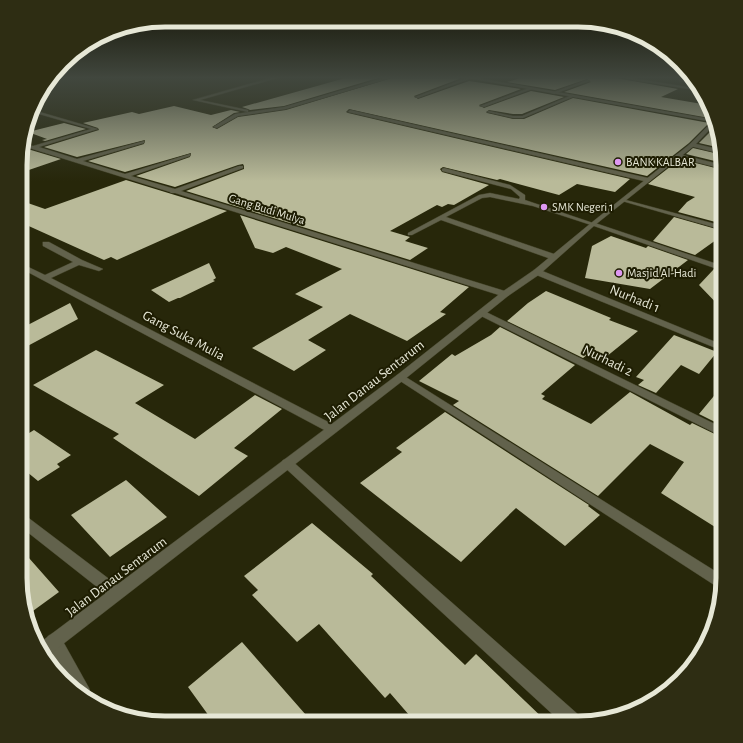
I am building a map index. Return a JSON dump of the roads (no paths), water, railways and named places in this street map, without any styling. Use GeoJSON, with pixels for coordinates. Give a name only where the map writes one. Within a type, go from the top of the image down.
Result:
{"type":"FeatureCollection","features":[{"type":"Feature","properties":{"kind":"street"},"geometry":{"type":"LineString","coordinates":[[34,147],[96,129],[37,112]]}},
{"type":"Feature","properties":{"kind":"street"},"geometry":{"type":"LineString","coordinates":[[248,112],[254,113]]}},
{"type":"Feature","properties":{"kind":"street"},"geometry":{"type":"LineString","coordinates":[[215,127],[237,115],[262,112]]}},
{"type":"Feature","properties":{"kind":"street"},"geometry":{"type":"LineString","coordinates":[[353,112],[648,180]]}},
{"type":"Feature","properties":{"kind":"street"},"geometry":{"type":"LineString","coordinates":[[489,112],[516,118],[536,112]]}},
{"type":"Feature","properties":{"kind":"street"},"geometry":{"type":"LineString","coordinates":[[663,112],[708,120]]}},
{"type":"Feature","properties":{"kind":"street","name":"Jalan Danau Sentarum"},"geometry":{"type":"LineString","coordinates":[[48,646],[401,377],[505,294],[537,272],[592,224],[692,145],[710,127]]}},
{"type":"Feature","properties":{"kind":"street"},"geometry":{"type":"LineString","coordinates":[[77,161],[142,142]]}},
{"type":"Feature","properties":{"kind":"street","name":"Gang Budi Mulya"},"geometry":{"type":"LineString","coordinates":[[28,145],[173,192],[505,294]]}},
{"type":"Feature","properties":{"kind":"street"},"geometry":{"type":"LineString","coordinates":[[692,145],[715,150]]}},
{"type":"Feature","properties":{"kind":"street"},"geometry":{"type":"LineString","coordinates":[[125,176],[188,155]]}},
{"type":"Feature","properties":{"kind":"street"},"geometry":{"type":"LineString","coordinates":[[678,156],[716,165]]}},
{"type":"Feature","properties":{"kind":"street"},"geometry":{"type":"LineString","coordinates":[[173,192],[241,167]]}},
{"type":"Feature","properties":{"kind":"street"},"geometry":{"type":"LineString","coordinates":[[444,170],[513,188],[523,196],[522,202]]}},
{"type":"Feature","properties":{"kind":"street"},"geometry":{"type":"LineString","coordinates":[[410,234],[485,195],[500,195],[592,224],[716,267]]}},
{"type":"Feature","properties":{"kind":"street"},"geometry":{"type":"LineString","coordinates":[[624,200],[716,226]]}},
{"type":"Feature","properties":{"kind":"street"},"geometry":{"type":"LineString","coordinates":[[441,218],[554,257]]}},
{"type":"Feature","properties":{"kind":"street"},"geometry":{"type":"LineString","coordinates":[[46,244],[79,262],[99,268]]}},
{"type":"Feature","properties":{"kind":"street"},"geometry":{"type":"LineString","coordinates":[[45,278],[79,262]]}},
{"type":"Feature","properties":{"kind":"street","name":"Gang Suka Mulia"},"geometry":{"type":"LineString","coordinates":[[27,269],[332,429]]}},
{"type":"Feature","properties":{"kind":"street","name":"Nurhadi 1"},"geometry":{"type":"LineString","coordinates":[[537,272],[716,345]]}},
{"type":"Feature","properties":{"kind":"street","name":"Nurhadi 2"},"geometry":{"type":"LineString","coordinates":[[482,313],[716,430]]}},
{"type":"Feature","properties":{"kind":"street"},"geometry":{"type":"LineString","coordinates":[[401,377],[716,580]]}},
{"type":"Feature","properties":{"kind":"street"},"geometry":{"type":"LineString","coordinates":[[287,463],[567,716]]}},
{"type":"Feature","properties":{"kind":"street"},"geometry":{"type":"LineString","coordinates":[[27,525],[116,593]]}},
{"type":"Feature","properties":{"kind":"street"},"geometry":{"type":"LineString","coordinates":[[48,646],[75,683]]}},
{"type":"Feature","properties":{"kind":"place","name":"BANK KALBAR"},"geometry":{"type":"Point","coordinates":[618,162]}},
{"type":"Feature","properties":{"kind":"place","name":"SMK Negeri 1"},"geometry":{"type":"Point","coordinates":[544,207]}},
{"type":"Feature","properties":{"kind":"place","name":"Masjid Al-Hadi"},"geometry":{"type":"Point","coordinates":[619,273]}}]}
